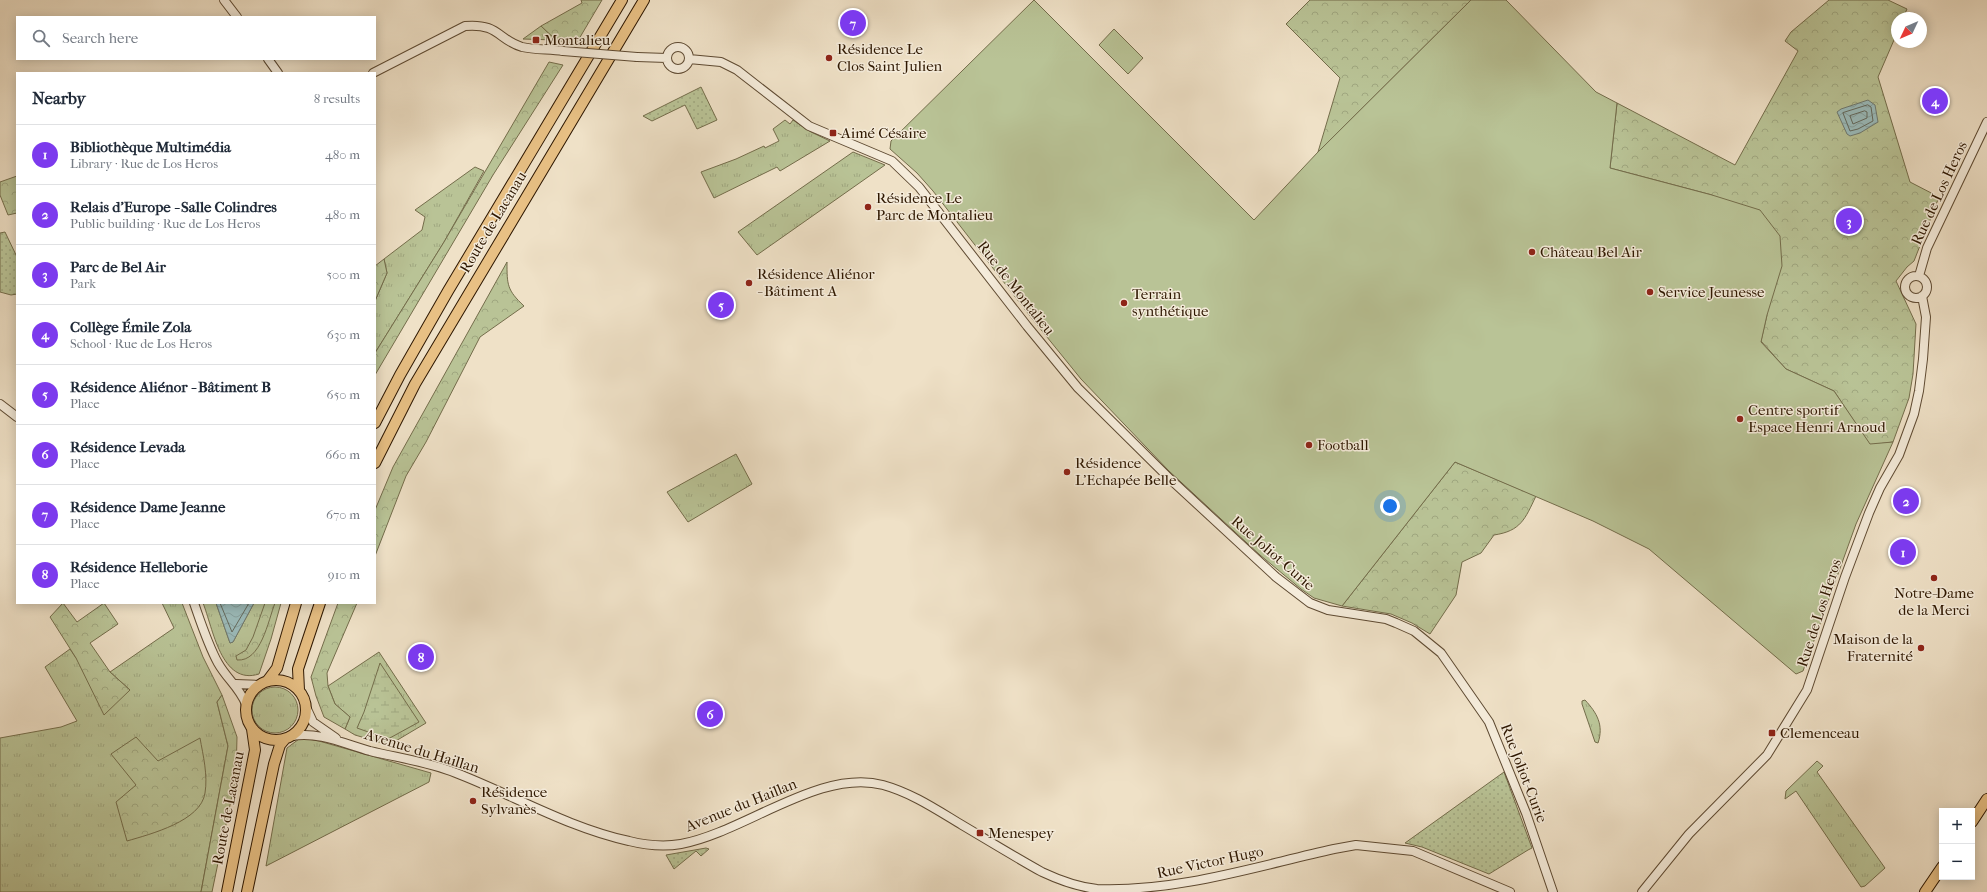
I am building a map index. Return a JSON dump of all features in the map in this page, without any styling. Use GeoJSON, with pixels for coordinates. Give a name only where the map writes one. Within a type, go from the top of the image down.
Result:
{"type":"FeatureCollection","features":[{"type":"Feature","properties":{"kind":"main road","name":"Route de Lacanau"},"geometry":{"type":"LineString","coordinates":[[376,421],[400,374],[448,291],[622,0]]}},
{"type":"Feature","properties":{"kind":"main road","name":"Route de Lacanau"},"geometry":{"type":"LineString","coordinates":[[376,461],[416,384],[644,0]]}},
{"type":"Feature","properties":{"kind":"main road"},"geometry":{"type":"LineString","coordinates":[[289,738],[276,741],[259,735],[252,729],[246,717],[246,704],[250,693],[263,683],[277,668],[296,604]]}},
{"type":"Feature","properties":{"kind":"main road"},"geometry":{"type":"LineString","coordinates":[[247,892],[277,752],[303,724],[307,709],[299,690],[298,669],[320,604]]}},
{"type":"Feature","properties":{"kind":"main road"},"geometry":{"type":"LineString","coordinates":[[263,683],[285,681],[299,690]]}},
{"type":"Feature","properties":{"kind":"main road","name":"Route de Lacanau"},"geometry":{"type":"LineString","coordinates":[[227,892],[255,750],[252,729]]}},
{"type":"Feature","properties":{"kind":"main road"},"geometry":{"type":"LineString","coordinates":[[1975,817],[1987,799]]}},
{"type":"Feature","properties":{"kind":"main road"},"geometry":{"type":"LineString","coordinates":[[1925,892],[1939,871]]}},
{"type":"Feature","properties":{"kind":"street"},"geometry":{"type":"LineString","coordinates":[[224,0],[236,16]]}},
{"type":"Feature","properties":{"kind":"street"},"geometry":{"type":"LineString","coordinates":[[375,72],[465,26],[481,26],[489,28],[522,47],[637,57],[667,58]]}},
{"type":"Feature","properties":{"kind":"street"},"geometry":{"type":"LineString","coordinates":[[678,47],[687,52],[689,58],[687,65],[677,69],[671,66],[667,58],[670,52],[678,47]]}},
{"type":"Feature","properties":{"kind":"street","name":"Rue de Montalieu"},"geometry":{"type":"LineString","coordinates":[[689,58],[721,62],[737,70],[809,126],[836,139],[882,157],[905,172],[919,187],[1027,326],[1078,388],[1113,424]]}},
{"type":"Feature","properties":{"kind":"street"},"geometry":{"type":"LineString","coordinates":[[269,60],[277,72]]}},
{"type":"Feature","properties":{"kind":"street","name":"Rue de Los Heros"},"geometry":{"type":"LineString","coordinates":[[1919,276],[1927,248],[1987,122]]}},
{"type":"Feature","properties":{"kind":"street"},"geometry":{"type":"LineString","coordinates":[[1919,276],[1925,280],[1927,287],[1922,296],[1912,297],[1906,290],[1906,284],[1909,278],[1919,276]]}},
{"type":"Feature","properties":{"kind":"street","name":"Rue de Los Heros"},"geometry":{"type":"LineString","coordinates":[[1642,892],[1689,834],[1767,755],[1807,690],[1845,577],[1870,509],[1898,455],[1914,414],[1919,391],[1923,359],[1926,317],[1922,296]]}},
{"type":"Feature","properties":{"kind":"street"},"geometry":{"type":"LineString","coordinates":[[0,404],[16,417]]}},
{"type":"Feature","properties":{"kind":"street","name":"Rue Joliot-Curie"},"geometry":{"type":"LineString","coordinates":[[1113,424],[1276,577],[1310,603],[1328,610],[1396,623],[1414,631],[1441,653],[1489,722],[1526,813],[1553,892]]}},
{"type":"Feature","properties":{"kind":"street"},"geometry":{"type":"LineString","coordinates":[[194,604],[205,634],[219,664],[236,684],[246,704]]}},
{"type":"Feature","properties":{"kind":"street"},"geometry":{"type":"LineString","coordinates":[[236,684],[263,683]]}},
{"type":"Feature","properties":{"kind":"street","name":"Avenue du Haillan"},"geometry":{"type":"LineString","coordinates":[[307,709],[313,722],[317,726],[338,740]]}},
{"type":"Feature","properties":{"kind":"street","name":"Avenue du Haillan"},"geometry":{"type":"LineString","coordinates":[[289,738],[306,734],[338,740],[368,750],[455,772],[572,822],[616,838],[656,845],[680,844],[704,838],[745,822],[816,790],[838,784],[859,782]]}},
{"type":"Feature","properties":{"kind":"street","name":"Rue Victor Hugo"},"geometry":{"type":"LineString","coordinates":[[859,782],[882,785],[905,793],[926,803],[1042,872],[1058,879],[1097,889],[1173,887],[1356,845],[1413,851],[1510,892]]}},
{"type":"Feature","properties":{"kind":"green space"},"geometry":{"type":"Polygon","coordinates":[[[581,0],[602,0],[576,44],[556,40],[541,26],[582,3],[581,0]]]}},
{"type":"Feature","properties":{"kind":"green space"},"geometry":{"type":"Polygon","coordinates":[[[1034,0],[1254,220],[1318,152],[1471,0],[1506,0],[1596,92],[1617,103],[1610,168],[1712,195],[1760,210],[1780,236],[1782,266],[1767,315],[1761,342],[1786,369],[1834,391],[1870,444],[1893,442],[1856,524],[1803,671],[1796,674],[1649,549],[1593,521],[1455,462],[1342,606],[1314,598],[1260,555],[1169,471],[1081,379],[933,191],[917,173],[890,149],[891,141],[1034,0]]]}},
{"type":"Feature","properties":{"kind":"green space"},"geometry":{"type":"Polygon","coordinates":[[[1310,0],[1471,0],[1318,152],[1340,78],[1286,24],[1310,0]]]}},
{"type":"Feature","properties":{"kind":"green space"},"geometry":{"type":"Polygon","coordinates":[[[1829,0],[1888,0],[1907,9],[1906,12],[1891,12],[1891,47],[1878,77],[1910,182],[1939,197],[1914,261],[1896,281],[1916,324],[1913,374],[1909,398],[1893,442],[1870,445],[1834,391],[1786,369],[1761,341],[1767,315],[1712,195],[1610,168],[1617,103],[1735,165],[1798,51],[1785,41],[1791,32],[1829,0]]]}},
{"type":"Feature","properties":{"kind":"green space"},"geometry":{"type":"Polygon","coordinates":[[[541,26],[556,40],[523,39],[541,26]]]}},
{"type":"Feature","properties":{"kind":"green space"},"geometry":{"type":"Polygon","coordinates":[[[1114,29],[1143,58],[1128,74],[1099,45],[1114,29]]]}},
{"type":"Feature","properties":{"kind":"green space"},"geometry":{"type":"Polygon","coordinates":[[[549,62],[563,65],[493,175],[376,373],[376,351],[444,242],[549,62]]]}},
{"type":"Feature","properties":{"kind":"green space"},"geometry":{"type":"Polygon","coordinates":[[[701,87],[717,120],[697,129],[685,105],[652,121],[643,116],[701,87]]]}},
{"type":"Feature","properties":{"kind":"green space"},"geometry":{"type":"Polygon","coordinates":[[[785,120],[790,124],[793,120],[811,132],[830,141],[780,171],[777,167],[714,198],[701,172],[736,159],[764,146],[765,148],[779,141],[773,129],[785,120]]]}},
{"type":"Feature","properties":{"kind":"green space"},"geometry":{"type":"Polygon","coordinates":[[[853,152],[885,165],[757,255],[738,232],[853,152]]]}},
{"type":"Feature","properties":{"kind":"green space"},"geometry":{"type":"Polygon","coordinates":[[[475,167],[484,171],[444,242],[376,351],[376,299],[387,273],[384,259],[422,230],[425,217],[415,210],[475,167]]]}},
{"type":"Feature","properties":{"kind":"green space"},"geometry":{"type":"Polygon","coordinates":[[[16,176],[16,213],[8,215],[0,195],[0,182],[16,176]]]}},
{"type":"Feature","properties":{"kind":"green space"},"geometry":{"type":"Polygon","coordinates":[[[5,232],[16,255],[16,294],[11,295],[0,292],[0,233],[5,232]]]}},
{"type":"Feature","properties":{"kind":"green space"},"geometry":{"type":"Polygon","coordinates":[[[384,259],[387,273],[376,299],[376,265],[384,259]]]}},
{"type":"Feature","properties":{"kind":"green space"},"geometry":{"type":"Polygon","coordinates":[[[507,262],[509,287],[514,296],[524,306],[480,337],[426,442],[406,476],[376,553],[376,508],[393,467],[507,262]]]}},
{"type":"Feature","properties":{"kind":"green space"},"geometry":{"type":"Polygon","coordinates":[[[736,454],[752,484],[688,522],[667,492],[736,454]]]}},
{"type":"Feature","properties":{"kind":"green space"},"geometry":{"type":"Polygon","coordinates":[[[1455,462],[1536,496],[1521,523],[1510,530],[1494,535],[1481,553],[1462,562],[1456,595],[1430,634],[1412,623],[1391,614],[1342,606],[1455,462]]]}},
{"type":"Feature","properties":{"kind":"green space"},"geometry":{"type":"Polygon","coordinates":[[[64,604],[77,622],[105,604],[118,624],[90,643],[110,672],[130,690],[104,715],[76,658],[50,617],[64,604]]]}},
{"type":"Feature","properties":{"kind":"green space"},"geometry":{"type":"Polygon","coordinates":[[[162,604],[182,604],[203,657],[222,695],[217,702],[228,746],[201,892],[0,892],[0,738],[61,727],[77,721],[45,667],[70,649],[76,658],[130,690],[110,672],[174,628],[162,604]]]}},
{"type":"Feature","properties":{"kind":"green space"},"geometry":{"type":"Polygon","coordinates":[[[203,604],[216,604],[230,643],[233,642],[253,604],[281,604],[259,674],[246,675],[236,671],[227,663],[215,640],[203,604]]]}},
{"type":"Feature","properties":{"kind":"green space"},"geometry":{"type":"Polygon","coordinates":[[[265,604],[275,604],[258,648],[245,659],[237,660],[236,656],[246,650],[253,637],[265,604]]]}},
{"type":"Feature","properties":{"kind":"green space"},"geometry":{"type":"Polygon","coordinates":[[[338,604],[357,604],[327,673],[328,686],[335,704],[350,717],[345,729],[324,717],[311,677],[338,604]]]}},
{"type":"Feature","properties":{"kind":"green space"},"geometry":{"type":"Polygon","coordinates":[[[379,652],[426,723],[389,745],[355,735],[345,729],[350,717],[335,704],[328,686],[379,652]]]}},
{"type":"Feature","properties":{"kind":"green space"},"geometry":{"type":"Polygon","coordinates":[[[380,663],[419,722],[388,739],[357,728],[364,712],[380,663]]]}},
{"type":"Feature","properties":{"kind":"green space"},"geometry":{"type":"Polygon","coordinates":[[[275,687],[288,691],[294,697],[298,710],[294,723],[288,729],[275,733],[262,729],[256,723],[252,710],[256,697],[262,691],[275,687]]]}},
{"type":"Feature","properties":{"kind":"green space"},"geometry":{"type":"Polygon","coordinates":[[[222,695],[237,737],[236,776],[212,892],[201,892],[228,746],[217,702],[222,695]]]}},
{"type":"Feature","properties":{"kind":"green space"},"geometry":{"type":"Polygon","coordinates":[[[1585,700],[1596,715],[1600,725],[1600,737],[1598,743],[1595,742],[1582,704],[1582,701],[1585,700]]]}},
{"type":"Feature","properties":{"kind":"green space"},"geometry":{"type":"Polygon","coordinates":[[[136,737],[158,761],[200,738],[205,765],[206,786],[201,803],[185,819],[161,830],[127,841],[116,802],[136,785],[111,754],[136,737]]]}},
{"type":"Feature","properties":{"kind":"green space"},"geometry":{"type":"Polygon","coordinates":[[[299,739],[319,741],[431,773],[429,782],[266,866],[287,748],[299,739]]]}},
{"type":"Feature","properties":{"kind":"green space"},"geometry":{"type":"Polygon","coordinates":[[[1817,761],[1823,766],[1817,772],[1885,868],[1865,886],[1861,887],[1796,791],[1785,799],[1786,791],[1817,761]]]}},
{"type":"Feature","properties":{"kind":"green space"},"geometry":{"type":"Polygon","coordinates":[[[1504,772],[1532,848],[1489,874],[1422,847],[1405,843],[1504,772]]]}},
{"type":"Feature","properties":{"kind":"green space"},"geometry":{"type":"Polygon","coordinates":[[[706,848],[709,849],[701,856],[696,851],[674,869],[666,855],[706,848]]]}},
{"type":"Feature","properties":{"kind":"water"},"geometry":{"type":"Polygon","coordinates":[[[1868,100],[1875,105],[1878,122],[1860,133],[1850,136],[1847,134],[1837,112],[1841,109],[1868,100]]]}},
{"type":"Feature","properties":{"kind":"water"},"geometry":{"type":"Polygon","coordinates":[[[216,604],[253,604],[233,642],[230,643],[216,604]]]}},
{"type":"Feature","properties":{"kind":"place","name":"Résidence Dame Jeanne"},"geometry":{"type":"Point","coordinates":[853,23]}},
{"type":"Feature","properties":{"kind":"place","name":"Montalieu"},"geometry":{"type":"Point","coordinates":[536,40]}},
{"type":"Feature","properties":{"kind":"place","name":"Résidence Le Clos Saint Julien"},"geometry":{"type":"Point","coordinates":[829,58]}},
{"type":"Feature","properties":{"kind":"place","name":"Collège Émile Zola"},"geometry":{"type":"Point","coordinates":[1935,101]}},
{"type":"Feature","properties":{"kind":"place","name":"Aimé Césaire"},"geometry":{"type":"Point","coordinates":[833,133]}},
{"type":"Feature","properties":{"kind":"place","name":"Résidence Le Parc de Montalieu"},"geometry":{"type":"Point","coordinates":[868,207]}},
{"type":"Feature","properties":{"kind":"place","name":"Parc de Bel Air"},"geometry":{"type":"Point","coordinates":[1849,221]}},
{"type":"Feature","properties":{"kind":"place","name":"Château Bel Air"},"geometry":{"type":"Point","coordinates":[1532,252]}},
{"type":"Feature","properties":{"kind":"place","name":"Résidence Aliénor - Bâtiment A"},"geometry":{"type":"Point","coordinates":[749,283]}},
{"type":"Feature","properties":{"kind":"place","name":"Service Jeunesse"},"geometry":{"type":"Point","coordinates":[1650,292]}},
{"type":"Feature","properties":{"kind":"place","name":"Terrain synthétique"},"geometry":{"type":"Point","coordinates":[1124,303]}},
{"type":"Feature","properties":{"kind":"place","name":"Résidence Aliénor - Bâtiment B"},"geometry":{"type":"Point","coordinates":[721,305]}},
{"type":"Feature","properties":{"kind":"place","name":"Centre sportif Espace Henri Arnoud"},"geometry":{"type":"Point","coordinates":[1740,419]}},
{"type":"Feature","properties":{"kind":"place","name":"Football"},"geometry":{"type":"Point","coordinates":[1309,445]}},
{"type":"Feature","properties":{"kind":"place","name":"Résidence L'Echapée Belle"},"geometry":{"type":"Point","coordinates":[1067,472]}},
{"type":"Feature","properties":{"kind":"place","name":"Relais d'Europe - Salle Colindres"},"geometry":{"type":"Point","coordinates":[1906,501]}},
{"type":"Feature","properties":{"kind":"place","name":"Bibliothèque Multimédia"},"geometry":{"type":"Point","coordinates":[1903,552]}},
{"type":"Feature","properties":{"kind":"place","name":"Notre-Dame de la Merci"},"geometry":{"type":"Point","coordinates":[1934,578]}},
{"type":"Feature","properties":{"kind":"place","name":"Maison de la Fraternité"},"geometry":{"type":"Point","coordinates":[1921,648]}},
{"type":"Feature","properties":{"kind":"place","name":"Résidence Helleborie"},"geometry":{"type":"Point","coordinates":[421,657]}},
{"type":"Feature","properties":{"kind":"place","name":"Résidence Levada"},"geometry":{"type":"Point","coordinates":[710,714]}},
{"type":"Feature","properties":{"kind":"place","name":"Clemenceau"},"geometry":{"type":"Point","coordinates":[1772,733]}},
{"type":"Feature","properties":{"kind":"place","name":"Résidence Sylvanès"},"geometry":{"type":"Point","coordinates":[473,801]}},
{"type":"Feature","properties":{"kind":"place","name":"Menespey"},"geometry":{"type":"Point","coordinates":[980,833]}}]}
